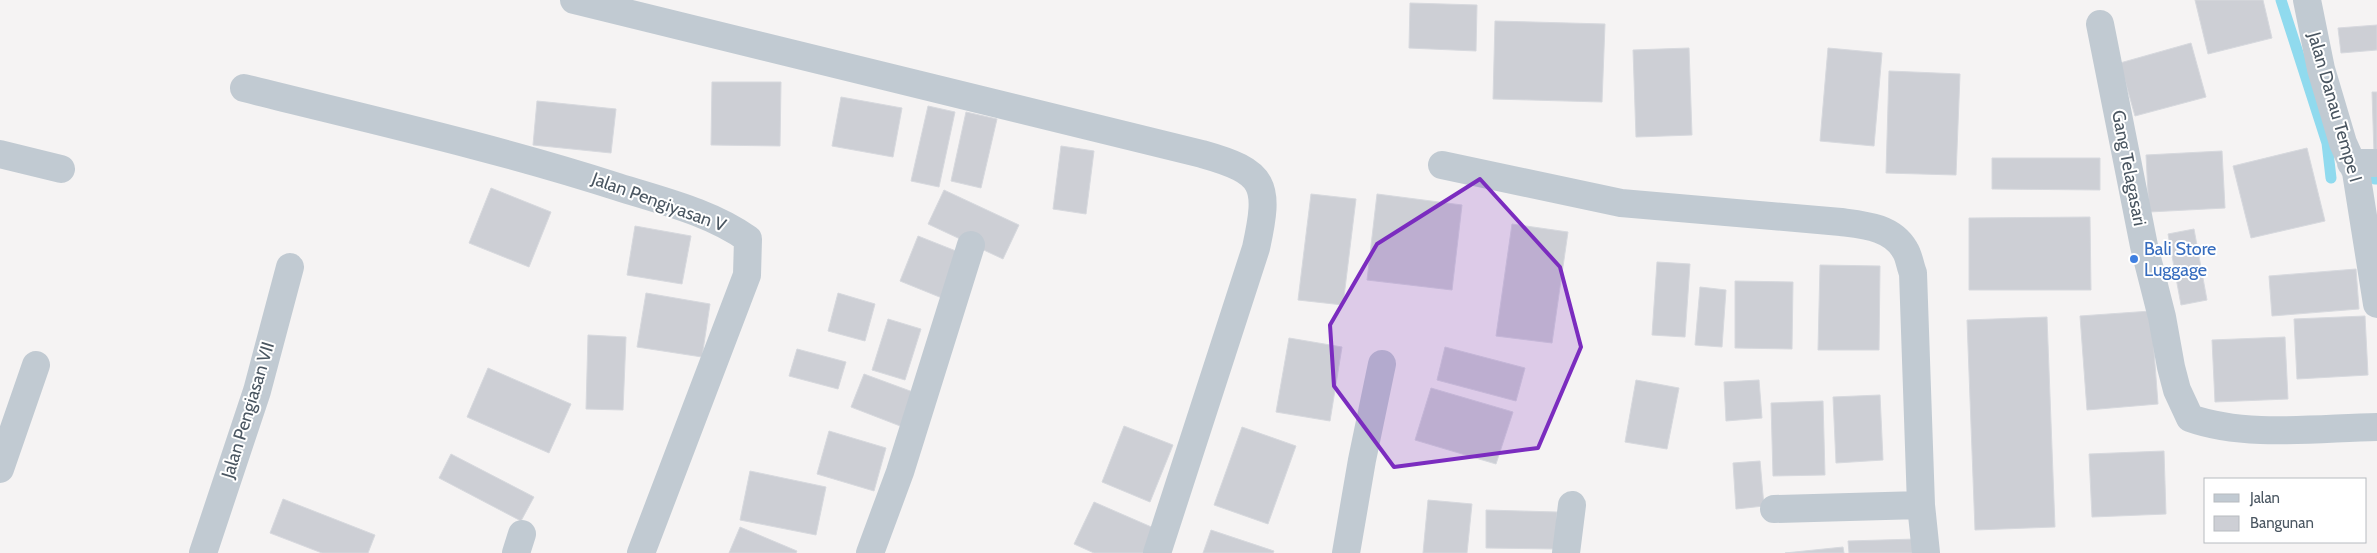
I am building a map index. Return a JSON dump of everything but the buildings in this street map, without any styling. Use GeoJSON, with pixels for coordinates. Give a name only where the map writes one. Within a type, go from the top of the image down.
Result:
{"type":"FeatureCollection","features":[{"type":"Feature","properties":{"kind":"street"},"geometry":{"type":"LineString","coordinates":[[574,0],[1202,154],[1232,162],[1254,175],[1262,192],[1263,216],[1256,248],[1157,553]]}},
{"type":"Feature","properties":{"kind":"street","name":"Jalan Danau Tempe I"},"geometry":{"type":"LineString","coordinates":[[2307,0],[2320,69],[2364,163],[2356,172],[2377,304]]}},
{"type":"Feature","properties":{"kind":"street","name":"Gang Telagasari"},"geometry":{"type":"LineString","coordinates":[[2100,24],[2144,246],[2162,317],[2171,367],[2177,390],[2190,418],[2211,425],[2259,430],[2377,427]]}},
{"type":"Feature","properties":{"kind":"street","name":"Jalan Pengiyasan V"},"geometry":{"type":"LineString","coordinates":[[244,88],[579,174],[670,203],[728,226],[748,239],[747,275],[641,553]]}},
{"type":"Feature","properties":{"kind":"street"},"geometry":{"type":"LineString","coordinates":[[0,154],[62,169]]}},
{"type":"Feature","properties":{"kind":"street"},"geometry":{"type":"LineString","coordinates":[[1442,165],[1621,203],[1841,222],[1874,227],[1894,238],[1906,250],[1913,273],[1921,505],[1926,553]]}},
{"type":"Feature","properties":{"kind":"street"},"geometry":{"type":"LineString","coordinates":[[870,553],[906,455],[971,245]]}},
{"type":"Feature","properties":{"kind":"street","name":"Jalan Pengiasan VII"},"geometry":{"type":"LineString","coordinates":[[203,553],[257,391],[290,267]]}},
{"type":"Feature","properties":{"kind":"street"},"geometry":{"type":"LineString","coordinates":[[1346,553],[1362,460],[1382,364]]}},
{"type":"Feature","properties":{"kind":"street"},"geometry":{"type":"LineString","coordinates":[[0,468],[36,365]]}},
{"type":"Feature","properties":{"kind":"street"},"geometry":{"type":"LineString","coordinates":[[1566,553],[1572,505]]}},
{"type":"Feature","properties":{"kind":"street"},"geometry":{"type":"LineString","coordinates":[[1774,509],[1921,505]]}},
{"type":"Feature","properties":{"kind":"highlighted area"},"geometry":{"type":"Polygon","coordinates":[[[1480,179],[1560,267],[1581,347],[1538,448],[1394,467],[1334,386],[1330,325],[1377,244],[1480,179]]]}},
{"type":"Feature","properties":{"kind":"waterway"},"geometry":{"type":"LineString","coordinates":[[2281,0],[2327,143],[2331,178]]}},
{"type":"Feature","properties":{"kind":"place","name":"Bali Store Luggage"},"geometry":{"type":"Point","coordinates":[2134,259]}}]}
